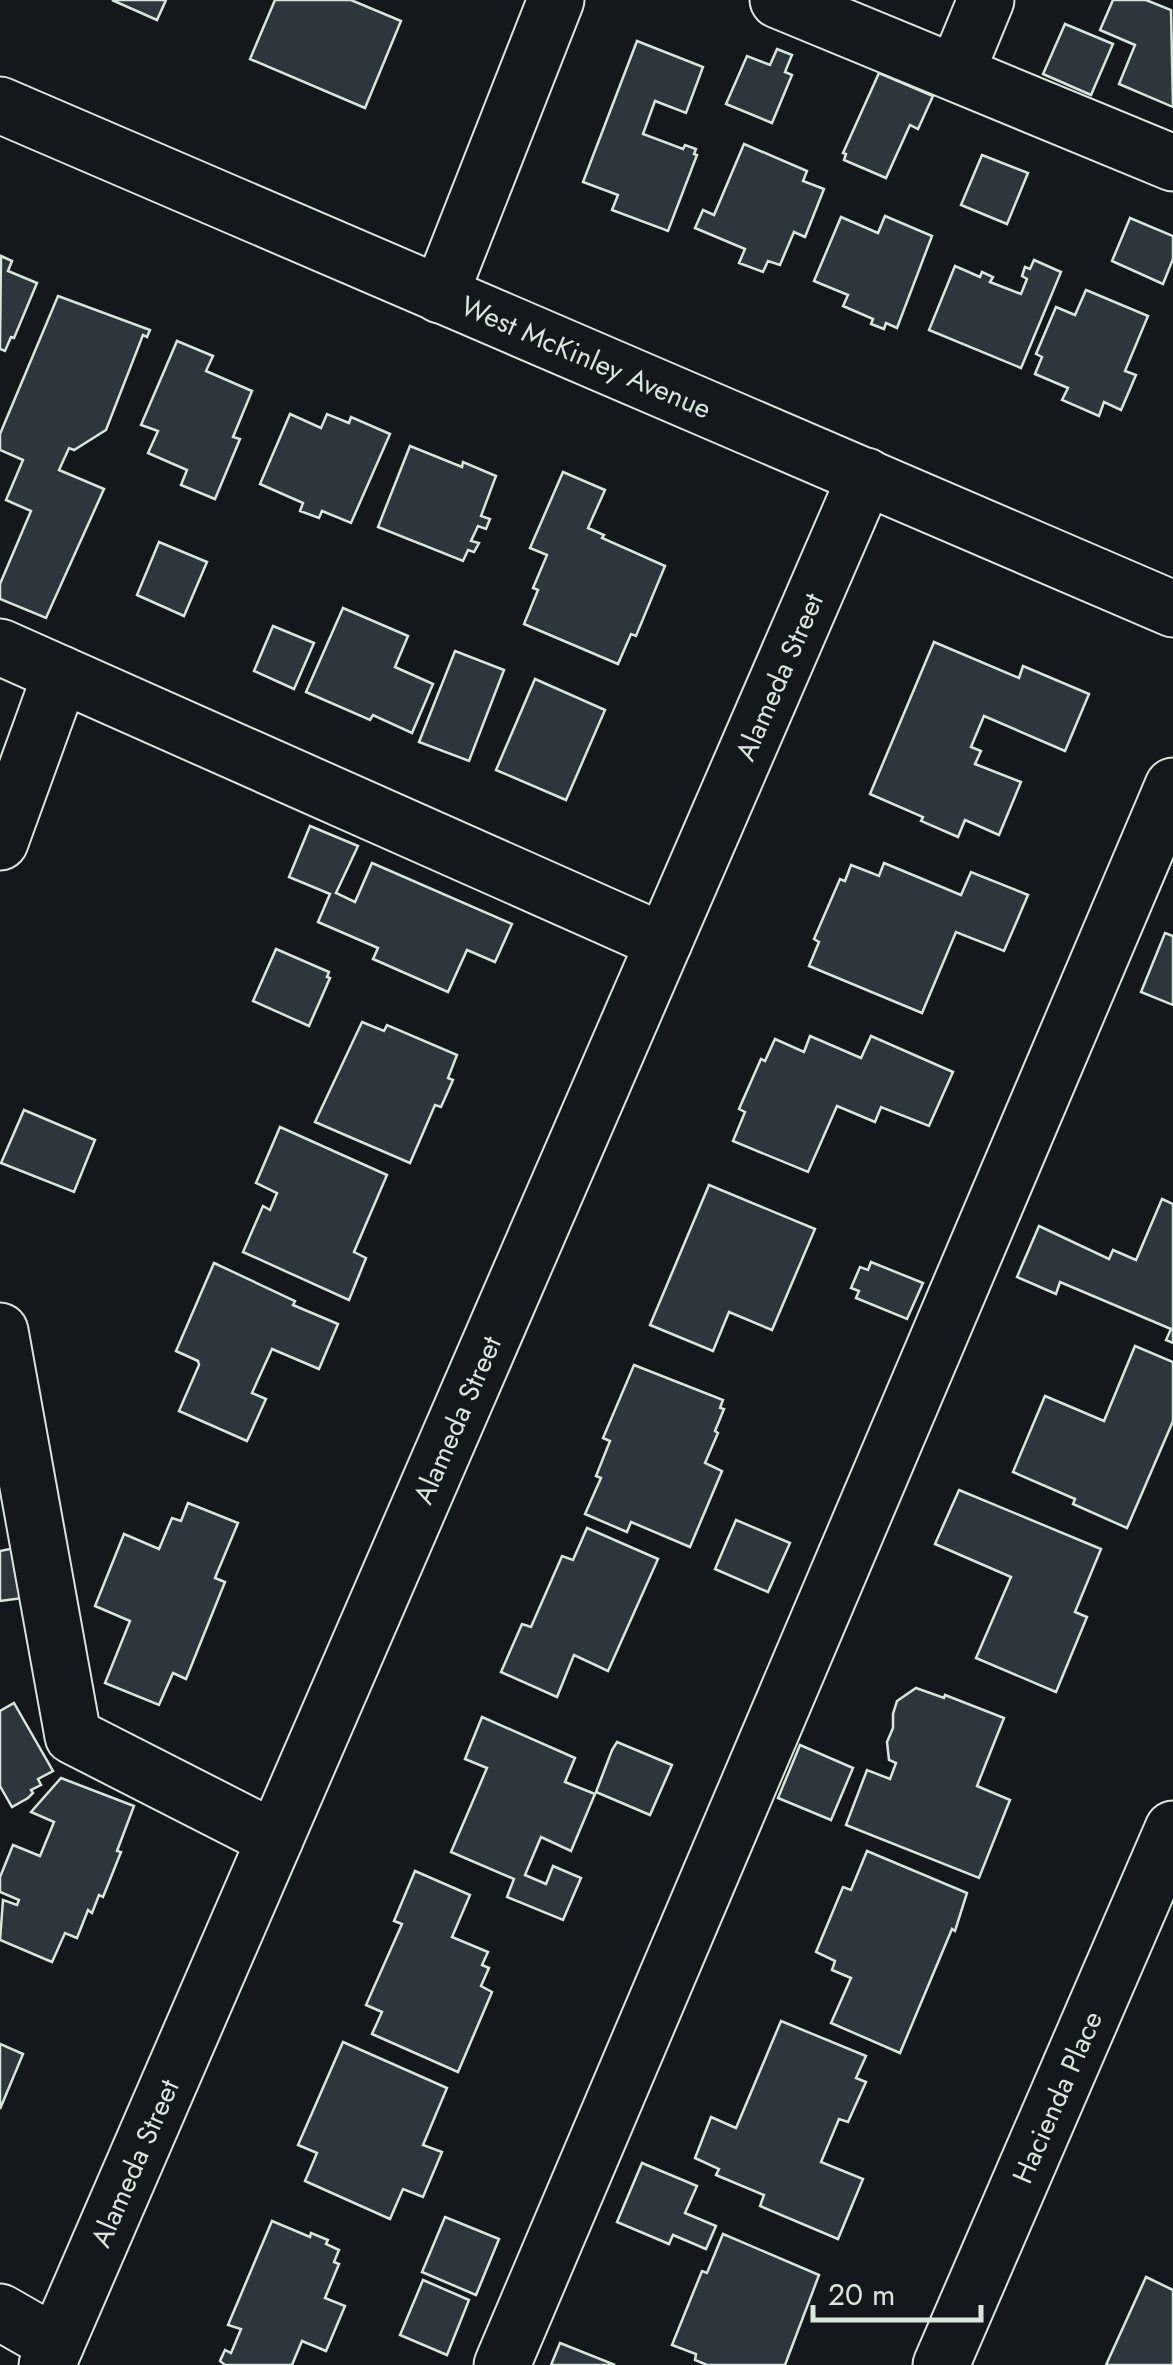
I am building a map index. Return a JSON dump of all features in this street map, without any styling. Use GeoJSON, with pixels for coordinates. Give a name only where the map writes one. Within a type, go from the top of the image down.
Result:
{"type":"FeatureCollection","features":[{"type":"Feature","properties":{"kind":"street"},"geometry":{"type":"LineString","coordinates":[[440,295],[556,0]]}},
{"type":"Feature","properties":{"kind":"street"},"geometry":{"type":"LineString","coordinates":[[778,0],[1173,162]]}},
{"type":"Feature","properties":{"kind":"street"},"geometry":{"type":"LineString","coordinates":[[956,73],[986,0]]}},
{"type":"Feature","properties":{"kind":"street","name":"West McKinley Avenue"},"geometry":{"type":"LineString","coordinates":[[0,106],[866,476],[1170,598]]}},
{"type":"Feature","properties":{"kind":"street","name":"Alameda Street"},"geometry":{"type":"LineString","coordinates":[[52,2355],[866,476]]}},
{"type":"Feature","properties":{"kind":"street"},"geometry":{"type":"LineString","coordinates":[[0,647],[664,942]]}},
{"type":"Feature","properties":{"kind":"street"},"geometry":{"type":"LineString","coordinates":[[0,842],[61,674]]}},
{"type":"Feature","properties":{"kind":"street"},"geometry":{"type":"LineString","coordinates":[[502,2365],[1173,786]]}},
{"type":"Feature","properties":{"kind":"street"},"geometry":{"type":"LineString","coordinates":[[0,1331],[72,1736],[275,1839]]}},
{"type":"Feature","properties":{"kind":"street","name":"Hacienda Place"},"geometry":{"type":"LineString","coordinates":[[941,2365],[1173,1829]]}},
{"type":"Feature","properties":{"kind":"street"},"geometry":{"type":"LineString","coordinates":[[0,2312],[52,2355]]}},
{"type":"Feature","properties":{"kind":"building"},"geometry":{"type":"Polygon","coordinates":[[[112,0],[166,0],[157,20],[112,0]]]}},
{"type":"Feature","properties":{"kind":"building"},"geometry":{"type":"Polygon","coordinates":[[[275,0],[351,0],[401,21],[365,108],[250,59],[275,0]]]}},
{"type":"Feature","properties":{"kind":"building"},"geometry":{"type":"Polygon","coordinates":[[[1113,0],[1146,0],[1171,10],[1173,107],[1119,84],[1135,45],[1100,30],[1113,0]]]}},
{"type":"Feature","properties":{"kind":"building"},"geometry":{"type":"Polygon","coordinates":[[[1065,24],[1113,44],[1091,95],[1043,74],[1065,24]]]}},
{"type":"Feature","properties":{"kind":"building"},"geometry":{"type":"Polygon","coordinates":[[[637,41],[703,67],[686,113],[655,101],[643,134],[683,149],[685,145],[696,149],[668,231],[612,210],[618,195],[583,182],[637,41]]]}},
{"type":"Feature","properties":{"kind":"building"},"geometry":{"type":"Polygon","coordinates":[[[777,49],[792,55],[785,72],[792,75],[772,123],[726,104],[747,56],[770,65],[777,49]]]}},
{"type":"Feature","properties":{"kind":"building"},"geometry":{"type":"Polygon","coordinates":[[[879,73],[933,96],[918,129],[910,125],[886,178],[844,160],[843,153],[879,73]]]}},
{"type":"Feature","properties":{"kind":"building"},"geometry":{"type":"Polygon","coordinates":[[[744,144],[807,171],[803,181],[824,189],[805,237],[794,232],[780,265],[768,261],[763,272],[739,263],[745,249],[695,228],[703,210],[714,215],[744,144]]]}},
{"type":"Feature","properties":{"kind":"building"},"geometry":{"type":"Polygon","coordinates":[[[982,155],[1028,173],[1007,224],[961,205],[982,155]]]}},
{"type":"Feature","properties":{"kind":"building"},"geometry":{"type":"Polygon","coordinates":[[[885,216],[932,236],[897,328],[886,323],[884,329],[871,324],[873,319],[843,306],[848,295],[814,281],[841,217],[878,233],[885,216]]]}},
{"type":"Feature","properties":{"kind":"building"},"geometry":{"type":"Polygon","coordinates":[[[1130,218],[1173,236],[1173,259],[1163,284],[1112,261],[1130,218]]]}},
{"type":"Feature","properties":{"kind":"building"},"geometry":{"type":"Polygon","coordinates":[[[1,256],[12,261],[8,271],[37,283],[5,351],[0,349],[1,256]]]}},
{"type":"Feature","properties":{"kind":"building"},"geometry":{"type":"Polygon","coordinates":[[[1034,260],[1061,272],[1021,368],[929,330],[955,266],[980,277],[982,272],[993,277],[990,282],[1021,294],[1027,279],[1022,276],[1025,267],[1030,269],[1034,260]]]}},
{"type":"Feature","properties":{"kind":"building"},"geometry":{"type":"Polygon","coordinates":[[[1086,290],[1148,316],[1125,371],[1136,375],[1121,410],[1104,402],[1099,416],[1062,400],[1068,388],[1035,374],[1042,357],[1036,354],[1056,307],[1075,315],[1086,290]]]}},
{"type":"Feature","properties":{"kind":"building"},"geometry":{"type":"Polygon","coordinates":[[[58,296],[150,330],[147,337],[143,335],[106,430],[74,450],[69,448],[59,470],[104,489],[46,618],[0,599],[0,584],[31,511],[6,500],[23,460],[0,450],[0,434],[58,296]]]}},
{"type":"Feature","properties":{"kind":"building"},"geometry":{"type":"Polygon","coordinates":[[[177,341],[213,356],[206,371],[252,391],[233,437],[240,439],[215,499],[181,485],[187,470],[148,453],[158,431],[141,425],[177,341]]]}},
{"type":"Feature","properties":{"kind":"building"},"geometry":{"type":"Polygon","coordinates":[[[290,414],[321,428],[327,414],[349,423],[351,417],[390,434],[351,523],[322,511],[319,518],[300,511],[303,503],[260,484],[290,414]]]}},
{"type":"Feature","properties":{"kind":"building"},"geometry":{"type":"Polygon","coordinates":[[[410,446],[496,476],[481,516],[490,519],[486,529],[478,526],[471,541],[479,543],[474,552],[468,550],[463,561],[378,527],[410,446]]]}},
{"type":"Feature","properties":{"kind":"building"},"geometry":{"type":"Polygon","coordinates":[[[563,472],[605,490],[588,528],[665,566],[636,636],[631,634],[618,664],[524,624],[547,555],[530,548],[563,472]]]}},
{"type":"Feature","properties":{"kind":"building"},"geometry":{"type":"Polygon","coordinates":[[[159,542],[207,562],[184,616],[137,595],[159,542]]]}},
{"type":"Feature","properties":{"kind":"building"},"geometry":{"type":"Polygon","coordinates":[[[343,608],[408,636],[395,667],[433,684],[412,733],[373,715],[370,720],[306,692],[343,608]]]}},
{"type":"Feature","properties":{"kind":"building"},"geometry":{"type":"Polygon","coordinates":[[[273,626],[314,643],[294,689],[254,671],[273,626]]]}},
{"type":"Feature","properties":{"kind":"building"},"geometry":{"type":"Polygon","coordinates":[[[934,642],[1019,678],[1023,666],[1089,694],[1065,751],[984,716],[971,747],[981,751],[975,764],[1021,782],[999,835],[965,820],[958,837],[870,794],[934,642]]]}},
{"type":"Feature","properties":{"kind":"building"},"geometry":{"type":"Polygon","coordinates":[[[455,651],[504,670],[469,761],[419,742],[455,651]]]}},
{"type":"Feature","properties":{"kind":"building"},"geometry":{"type":"Polygon","coordinates":[[[535,679],[605,710],[566,800],[496,770],[535,679]]]}},
{"type":"Feature","properties":{"kind":"building"},"geometry":{"type":"Polygon","coordinates":[[[310,826],[358,846],[336,893],[355,902],[372,863],[512,924],[495,962],[467,950],[448,992],[373,959],[378,948],[318,922],[330,894],[289,877],[310,826]]]}},
{"type":"Feature","properties":{"kind":"building"},"geometry":{"type":"Polygon","coordinates":[[[884,863],[961,895],[971,872],[1028,895],[1004,951],[956,932],[922,1013],[809,966],[819,942],[814,939],[840,879],[845,881],[851,865],[879,876],[884,863]]]}},
{"type":"Feature","properties":{"kind":"building"},"geometry":{"type":"Polygon","coordinates":[[[1165,933],[1173,936],[1173,1005],[1141,992],[1165,933]]]}},
{"type":"Feature","properties":{"kind":"building"},"geometry":{"type":"Polygon","coordinates":[[[276,949],[329,972],[330,978],[309,1026],[253,1001],[276,949]]]}},
{"type":"Feature","properties":{"kind":"building"},"geometry":{"type":"Polygon","coordinates":[[[362,1022],[384,1031],[387,1025],[457,1055],[448,1078],[453,1080],[441,1107],[435,1105],[410,1163],[315,1122],[362,1022]]]}},
{"type":"Feature","properties":{"kind":"building"},"geometry":{"type":"Polygon","coordinates":[[[810,1036],[861,1058],[871,1036],[953,1072],[929,1126],[881,1107],[875,1122],[837,1106],[808,1172],[733,1141],[745,1112],[739,1109],[761,1059],[765,1061],[775,1039],[804,1052],[810,1036]]]}},
{"type":"Feature","properties":{"kind":"building"},"geometry":{"type":"Polygon","coordinates":[[[24,1110],[95,1140],[74,1192],[1,1163],[24,1110]]]}},
{"type":"Feature","properties":{"kind":"building"},"geometry":{"type":"Polygon","coordinates":[[[280,1127],[387,1175],[354,1252],[366,1258],[349,1300],[243,1252],[263,1206],[270,1210],[277,1193],[256,1183],[280,1127]]]}},
{"type":"Feature","properties":{"kind":"building"},"geometry":{"type":"Polygon","coordinates":[[[709,1185],[815,1229],[772,1330],[729,1312],[713,1351],[650,1325],[709,1185]]]}},
{"type":"Feature","properties":{"kind":"building"},"geometry":{"type":"Polygon","coordinates":[[[1162,1199],[1173,1204],[1173,1343],[1166,1340],[1171,1329],[1060,1282],[1056,1294],[1017,1277],[1039,1226],[1109,1259],[1113,1250],[1136,1260],[1162,1199]]]}},
{"type":"Feature","properties":{"kind":"building"},"geometry":{"type":"Polygon","coordinates":[[[871,1262],[923,1283],[907,1319],[856,1298],[859,1291],[851,1288],[860,1267],[868,1270],[871,1262]]]}},
{"type":"Feature","properties":{"kind":"building"},"geometry":{"type":"Polygon","coordinates":[[[214,1263],[338,1324],[319,1369],[272,1349],[252,1393],[266,1399],[247,1441],[179,1411],[199,1365],[176,1351],[214,1263]]]}},
{"type":"Feature","properties":{"kind":"building"},"geometry":{"type":"Polygon","coordinates":[[[1135,1346],[1173,1362],[1173,1421],[1127,1528],[1073,1504],[1075,1499],[1013,1472],[1045,1396],[1104,1421],[1135,1346]]]}},
{"type":"Feature","properties":{"kind":"building"},"geometry":{"type":"Polygon","coordinates":[[[634,1365],[723,1400],[720,1408],[724,1409],[715,1431],[718,1433],[705,1463],[722,1471],[690,1547],[631,1522],[627,1532],[585,1514],[601,1478],[596,1476],[610,1441],[603,1438],[634,1365]]]}},
{"type":"Feature","properties":{"kind":"building"},"geometry":{"type":"Polygon","coordinates":[[[959,1490],[1101,1549],[1075,1612],[1087,1617],[1056,1692],[976,1658],[1011,1577],[935,1544],[959,1490]]]}},
{"type":"Feature","properties":{"kind":"building"},"geometry":{"type":"Polygon","coordinates":[[[188,1503],[238,1523],[215,1578],[225,1582],[186,1679],[173,1673],[159,1705],[105,1683],[130,1621],[95,1606],[124,1534],[159,1549],[172,1518],[181,1521],[188,1503]]]}},
{"type":"Feature","properties":{"kind":"building"},"geometry":{"type":"Polygon","coordinates":[[[736,1520],[790,1543],[768,1592],[715,1569],[736,1520]]]}},
{"type":"Feature","properties":{"kind":"building"},"geometry":{"type":"Polygon","coordinates":[[[587,1528],[658,1559],[608,1671],[574,1655],[557,1697],[501,1672],[522,1624],[531,1627],[562,1556],[573,1560],[587,1528]]]}},
{"type":"Feature","properties":{"kind":"building"},"geometry":{"type":"Polygon","coordinates":[[[15,1548],[23,1598],[0,1601],[0,1551],[15,1548]]]}},
{"type":"Feature","properties":{"kind":"building"},"geometry":{"type":"Polygon","coordinates":[[[916,1688],[1004,1718],[977,1786],[1010,1800],[979,1878],[846,1825],[867,1770],[890,1779],[896,1763],[889,1760],[887,1742],[893,1714],[897,1701],[916,1688]]]}},
{"type":"Feature","properties":{"kind":"building"},"geometry":{"type":"Polygon","coordinates":[[[14,1703],[53,1771],[38,1779],[41,1785],[12,1807],[0,1786],[0,1711],[14,1703]]]}},
{"type":"Feature","properties":{"kind":"building"},"geometry":{"type":"Polygon","coordinates":[[[482,1717],[575,1758],[565,1782],[595,1794],[571,1851],[541,1837],[525,1875],[546,1884],[553,1866],[581,1878],[563,1920],[507,1897],[514,1879],[451,1852],[487,1768],[465,1759],[482,1717]]]}},
{"type":"Feature","properties":{"kind":"building"},"geometry":{"type":"Polygon","coordinates":[[[617,1742],[672,1765],[650,1815],[596,1792],[617,1742]]]}},
{"type":"Feature","properties":{"kind":"building"},"geometry":{"type":"Polygon","coordinates":[[[800,1745],[853,1768],[831,1820],[778,1798],[800,1745]]]}},
{"type":"Feature","properties":{"kind":"building"},"geometry":{"type":"Polygon","coordinates":[[[61,1778],[134,1806],[103,1897],[99,1895],[92,1913],[88,1910],[77,1938],[65,1933],[52,1962],[0,1940],[3,1900],[17,1905],[19,1900],[0,1892],[0,1877],[13,1845],[40,1856],[54,1822],[31,1812],[61,1778]]]}},
{"type":"Feature","properties":{"kind":"building"},"geometry":{"type":"Polygon","coordinates":[[[867,1851],[967,1893],[955,1931],[952,1929],[900,2053],[831,2023],[851,1978],[832,1970],[835,1961],[816,1952],[843,1887],[851,1890],[867,1851]]]}},
{"type":"Feature","properties":{"kind":"building"},"geometry":{"type":"Polygon","coordinates":[[[415,1871],[470,1895],[452,1937],[488,1952],[482,1965],[489,1968],[481,1986],[492,1992],[458,2072],[372,2034],[382,2012],[366,2005],[402,1924],[394,1921],[415,1871]]]}},
{"type":"Feature","properties":{"kind":"building"},"geometry":{"type":"Polygon","coordinates":[[[781,2021],[866,2056],[856,2078],[866,2082],[848,2122],[839,2119],[821,2162],[863,2179],[838,2239],[760,2206],[764,2195],[716,2175],[719,2169],[695,2158],[711,2117],[736,2128],[781,2021]]]}},
{"type":"Feature","properties":{"kind":"building"},"geometry":{"type":"Polygon","coordinates":[[[343,2042],[447,2088],[423,2145],[442,2152],[423,2197],[403,2189],[390,2219],[305,2181],[317,2153],[298,2145],[343,2042]]]}},
{"type":"Feature","properties":{"kind":"building"},"geometry":{"type":"Polygon","coordinates":[[[0,2044],[23,2054],[0,2109],[0,2044]]]}},
{"type":"Feature","properties":{"kind":"building"},"geometry":{"type":"Polygon","coordinates":[[[642,2163],[697,2186],[685,2213],[716,2226],[706,2249],[673,2235],[669,2244],[617,2222],[642,2163]]]}},
{"type":"Feature","properties":{"kind":"building"},"geometry":{"type":"Polygon","coordinates":[[[445,2217],[499,2239],[476,2295],[422,2272],[445,2217]]]}},
{"type":"Feature","properties":{"kind":"building"},"geometry":{"type":"Polygon","coordinates":[[[272,2221],[328,2240],[326,2244],[339,2250],[334,2262],[339,2264],[325,2298],[345,2306],[326,2351],[302,2341],[292,2365],[225,2365],[220,2361],[225,2350],[231,2353],[241,2329],[228,2325],[272,2221]]]}},
{"type":"Feature","properties":{"kind":"building"},"geometry":{"type":"Polygon","coordinates":[[[723,2234],[819,2275],[785,2365],[707,2365],[695,2360],[696,2354],[672,2345],[702,2271],[707,2273],[723,2234]]]}},
{"type":"Feature","properties":{"kind":"building"},"geometry":{"type":"Polygon","coordinates":[[[1146,2277],[1173,2290],[1173,2365],[1106,2365],[1146,2277]]]}},
{"type":"Feature","properties":{"kind":"building"},"geometry":{"type":"Polygon","coordinates":[[[423,2280],[469,2300],[447,2355],[400,2335],[423,2280]]]}},
{"type":"Feature","properties":{"kind":"building"},"geometry":{"type":"Polygon","coordinates":[[[560,2343],[615,2365],[551,2365],[560,2343]]]}}]}
